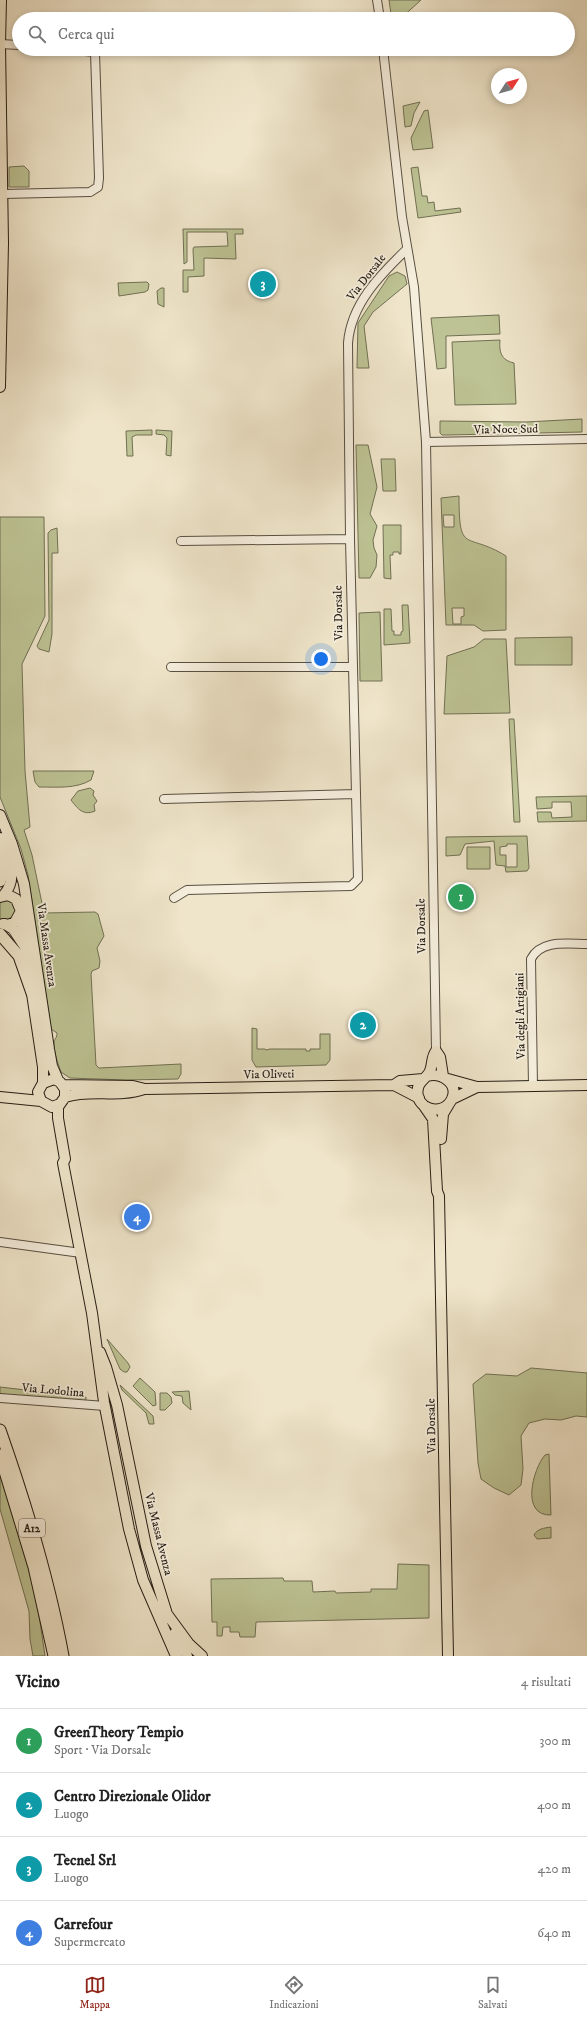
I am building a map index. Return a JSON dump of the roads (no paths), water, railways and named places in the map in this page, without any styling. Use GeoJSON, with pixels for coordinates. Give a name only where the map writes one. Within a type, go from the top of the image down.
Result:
{"type":"FeatureCollection","features":[{"type":"Feature","properties":{"kind":"highway"},"geometry":{"type":"LineString","coordinates":[[0,882],[5,865],[1,841]]}},
{"type":"Feature","properties":{"kind":"highway"},"geometry":{"type":"LineString","coordinates":[[2,927],[19,956],[32,993]]}},
{"type":"Feature","properties":{"kind":"highway","name":"A12"},"geometry":{"type":"LineString","coordinates":[[0,1430],[18,1480],[43,1565],[54,1630],[54,1656]]}},
{"type":"Feature","properties":{"kind":"highway","name":"A12"},"geometry":{"type":"LineString","coordinates":[[0,1455],[63,1656]]}},
{"type":"Feature","properties":{"kind":"main road"},"geometry":{"type":"LineString","coordinates":[[0,387],[3,194],[0,93],[1,0]]}},
{"type":"Feature","properties":{"kind":"main road","name":"Via Massa Avenza"},"geometry":{"type":"LineString","coordinates":[[0,816],[18,863],[27,898],[36,967],[52,1066],[60,1083],[65,1089],[58,1118],[65,1159],[63,1163]]}},
{"type":"Feature","properties":{"kind":"main road"},"geometry":{"type":"LineString","coordinates":[[1,841],[10,860],[12,874],[10,885],[2,896]]}},
{"type":"Feature","properties":{"kind":"main road"},"geometry":{"type":"LineString","coordinates":[[18,863],[16,899],[20,906],[19,917],[29,940],[36,967]]}},
{"type":"Feature","properties":{"kind":"main road"},"geometry":{"type":"LineString","coordinates":[[2,896],[8,895],[16,899]]}},
{"type":"Feature","properties":{"kind":"main road"},"geometry":{"type":"LineString","coordinates":[[2,927],[12,924],[19,917]]}},
{"type":"Feature","properties":{"kind":"main road","name":"Via Massa Avenza"},"geometry":{"type":"LineString","coordinates":[[32,993],[43,1067],[41,1085],[38,1092],[53,1123],[60,1160],[63,1163],[98,1348],[98,1369],[130,1529],[148,1592],[176,1656]]}},
{"type":"Feature","properties":{"kind":"main road","name":"Via Dorsale"},"geometry":{"type":"LineString","coordinates":[[425,1078],[431,1069],[432,1056],[436,1051],[440,1057],[446,1078]]}},
{"type":"Feature","properties":{"kind":"main road"},"geometry":{"type":"LineString","coordinates":[[477,1087],[450,1101],[445,1107],[435,1110],[421,1102],[418,1088],[425,1078],[438,1074],[446,1078],[477,1087],[587,1085]]}},
{"type":"Feature","properties":{"kind":"main road","name":"Via Oliveti"},"geometry":{"type":"LineString","coordinates":[[60,1083],[133,1086],[145,1089],[394,1085],[400,1081],[425,1078]]}},
{"type":"Feature","properties":{"kind":"main road"},"geometry":{"type":"LineString","coordinates":[[446,1078],[452,1088],[450,1101]]}},
{"type":"Feature","properties":{"kind":"main road"},"geometry":{"type":"LineString","coordinates":[[0,1094],[21,1093],[41,1085],[50,1079],[60,1083]]}},
{"type":"Feature","properties":{"kind":"main road","name":"Via Oliveti"},"geometry":{"type":"LineString","coordinates":[[394,1085],[421,1102]]}},
{"type":"Feature","properties":{"kind":"main road","name":"Via Oliveti"},"geometry":{"type":"LineString","coordinates":[[62,1100],[85,1093],[134,1093],[145,1089]]}},
{"type":"Feature","properties":{"kind":"main road"},"geometry":{"type":"LineString","coordinates":[[0,1097],[44,1103],[52,1107],[62,1100]]}},
{"type":"Feature","properties":{"kind":"main road","name":"Via Dorsale"},"geometry":{"type":"LineString","coordinates":[[439,1196],[441,1191],[440,1125],[443,1114],[450,1101]]}},
{"type":"Feature","properties":{"kind":"main road","name":"Via Dorsale"},"geometry":{"type":"LineString","coordinates":[[421,1102],[433,1119],[437,1191],[439,1196],[448,1656]]}},
{"type":"Feature","properties":{"kind":"main road","name":"Via Massa Avenza"},"geometry":{"type":"LineString","coordinates":[[98,1348],[106,1367],[116,1402],[146,1546],[167,1614],[189,1644],[202,1656]]}},
{"type":"Feature","properties":{"kind":"main road"},"geometry":{"type":"LineString","coordinates":[[130,1529],[130,1549],[138,1580],[171,1656]]}},
{"type":"Feature","properties":{"kind":"main road"},"geometry":{"type":"LineString","coordinates":[[167,1614],[187,1656]]}},
{"type":"Feature","properties":{"kind":"street"},"geometry":{"type":"LineString","coordinates":[[1,16],[5,0]]}},
{"type":"Feature","properties":{"kind":"street"},"geometry":{"type":"LineString","coordinates":[[377,0],[379,12]]}},
{"type":"Feature","properties":{"kind":"street"},"geometry":{"type":"LineString","coordinates":[[0,44],[12,45]]}},
{"type":"Feature","properties":{"kind":"street"},"geometry":{"type":"LineString","coordinates":[[3,194],[90,192],[98,187],[95,56]]}},
{"type":"Feature","properties":{"kind":"street","name":"Via Dorsale"},"geometry":{"type":"LineString","coordinates":[[384,56],[414,287],[426,442],[436,1051]]}},
{"type":"Feature","properties":{"kind":"street","name":"Via Dorsale"},"geometry":{"type":"LineString","coordinates":[[174,898],[187,890],[351,886],[358,879],[352,667],[348,343],[350,325],[355,311],[387,268],[408,249]]}},
{"type":"Feature","properties":{"kind":"street","name":"Via Noce Sud"},"geometry":{"type":"LineString","coordinates":[[426,442],[587,439]]}},
{"type":"Feature","properties":{"kind":"street"},"geometry":{"type":"LineString","coordinates":[[181,541],[350,539]]}},
{"type":"Feature","properties":{"kind":"street"},"geometry":{"type":"LineString","coordinates":[[171,667],[352,667]]}},
{"type":"Feature","properties":{"kind":"street"},"geometry":{"type":"LineString","coordinates":[[164,798],[356,794]]}},
{"type":"Feature","properties":{"kind":"street","name":"Via degli Artigiani"},"geometry":{"type":"LineString","coordinates":[[533,1086],[531,959],[534,953],[545,945],[587,944]]}},
{"type":"Feature","properties":{"kind":"street"},"geometry":{"type":"LineString","coordinates":[[0,1242],[81,1253]]}},
{"type":"Feature","properties":{"kind":"street","name":"Via Lodolina"},"geometry":{"type":"LineString","coordinates":[[0,1398],[105,1406]]}},
{"type":"Feature","properties":{"kind":"street"},"geometry":{"type":"LineString","coordinates":[[105,1406],[109,1398],[116,1402]]}},
{"type":"Feature","properties":{"kind":"place","name":"Tecnel Srl"},"geometry":{"type":"Point","coordinates":[263,284]}},
{"type":"Feature","properties":{"kind":"place","name":"GreenTheory Tempio"},"geometry":{"type":"Point","coordinates":[461,897]}},
{"type":"Feature","properties":{"kind":"place","name":"Centro Direzionale Olidor"},"geometry":{"type":"Point","coordinates":[363,1025]}},
{"type":"Feature","properties":{"kind":"place","name":"Carrefour"},"geometry":{"type":"Point","coordinates":[137,1217]}}]}
